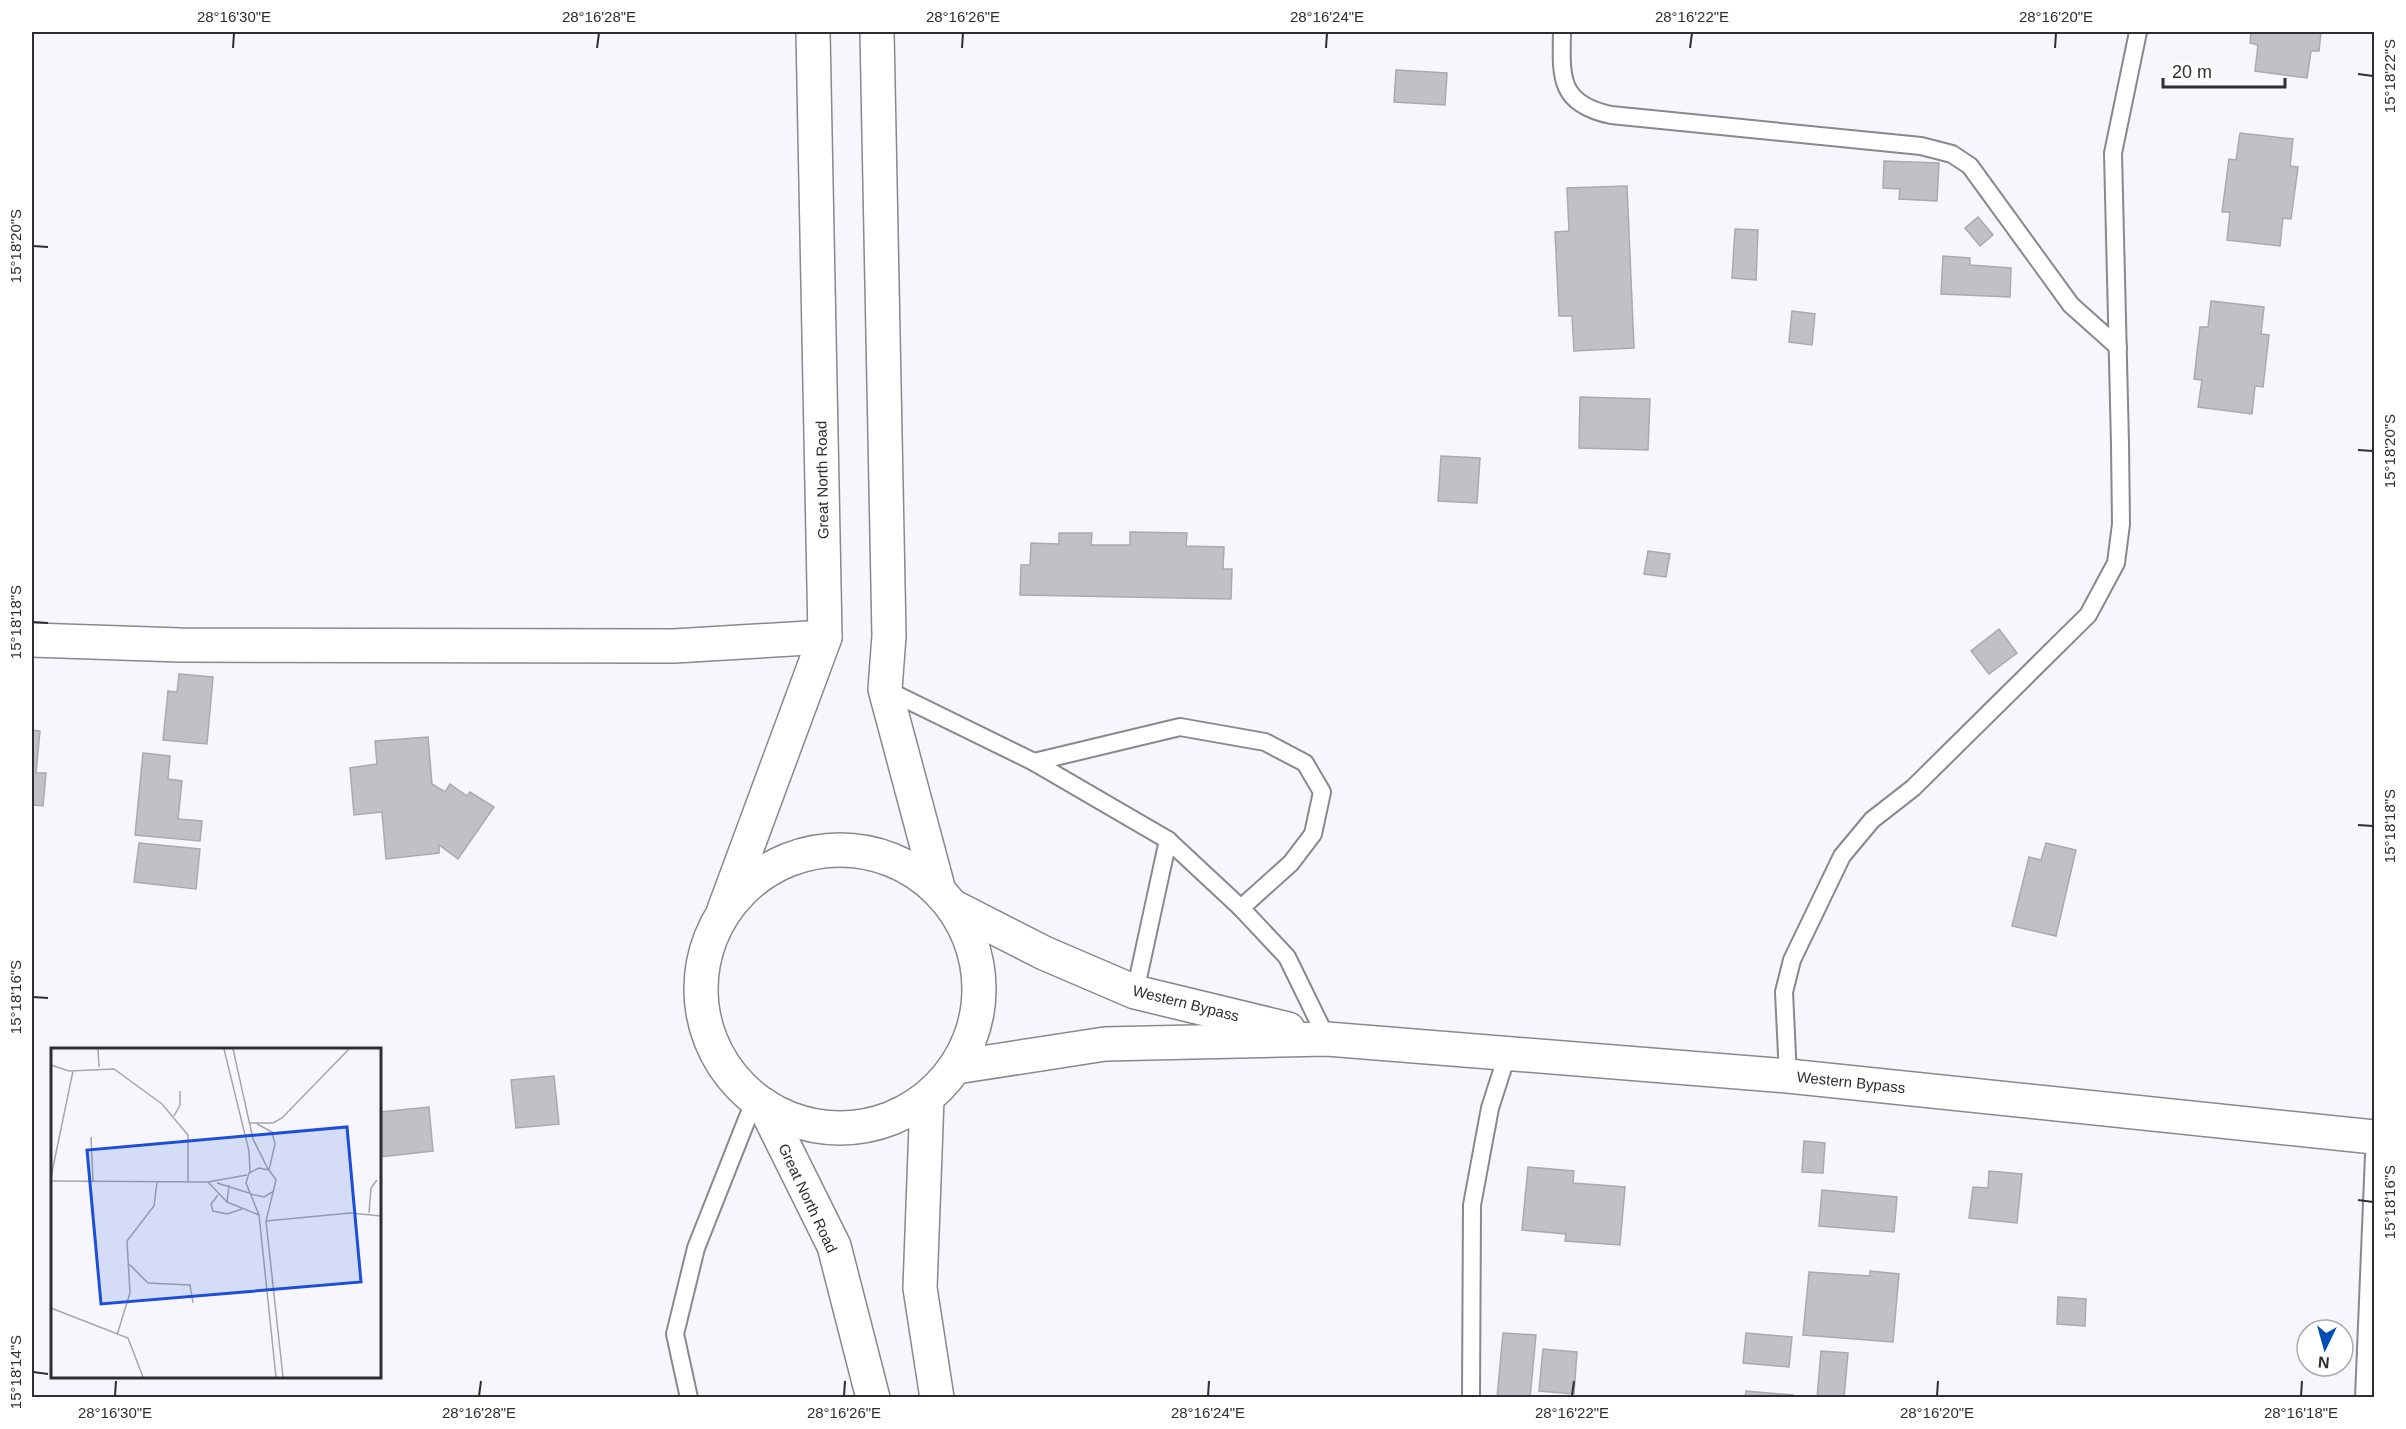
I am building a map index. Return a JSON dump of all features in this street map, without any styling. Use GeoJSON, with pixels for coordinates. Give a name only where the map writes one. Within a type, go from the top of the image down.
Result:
{"type":"FeatureCollection","features":[{"type":"Feature","properties":{"kind":"main road","name":"Great North Road"},"geometry":{"type":"LineString","coordinates":[[724,910],[825,637],[813,32]]}},
{"type":"Feature","properties":{"kind":"main road"},"geometry":{"type":"LineString","coordinates":[[877,32],[889,636],[885,689],[946,898]]}},
{"type":"Feature","properties":{"kind":"main road"},"geometry":{"type":"LineString","coordinates":[[32,640],[180,645],[674,646],[825,637]]}},
{"type":"Feature","properties":{"kind":"main road"},"geometry":{"type":"LineString","coordinates":[[826,850],[876,855],[899,863],[920,875],[946,898],[965,927],[979,973],[976,1022],[968,1045],[956,1066],[927,1098],[890,1119],[847,1128],[803,1123],[759,1102],[728,1072],[717,1056],[700,1002],[702,963],[707,945],[724,910],[740,891],[779,863],[826,850]]}},
{"type":"Feature","properties":{"kind":"main road","name":"Western Bypass"},"geometry":{"type":"LineString","coordinates":[[946,898],[1044,953],[1135,992],[1327,1039]]}},
{"type":"Feature","properties":{"kind":"main road","name":"Western Bypass"},"geometry":{"type":"LineString","coordinates":[[956,1066],[1105,1044],[1327,1039],[1788,1076],[2374,1137]]}},
{"type":"Feature","properties":{"kind":"main road"},"geometry":{"type":"LineString","coordinates":[[927,1098],[920,1288],[937,1398]]}},
{"type":"Feature","properties":{"kind":"main road","name":"Great North Road"},"geometry":{"type":"LineString","coordinates":[[759,1102],[834,1246],[873,1398]]}},
{"type":"Feature","properties":{"kind":"lane"},"geometry":{"type":"LineString","coordinates":[[1562,32],[1564,86],[1576,102],[1590,110],[1611,115],[1921,146],[1952,154],[1970,166],[2071,305],[2118,347]]}},
{"type":"Feature","properties":{"kind":"lane"},"geometry":{"type":"LineString","coordinates":[[1788,1076],[1784,992],[1792,960],[1842,856],[1872,820],[1913,788],[2088,615],[2116,563],[2121,525],[2113,153],[2126,81],[2138,32]]}},
{"type":"Feature","properties":{"kind":"lane"},"geometry":{"type":"LineString","coordinates":[[885,689],[1034,762],[1168,840],[1241,908],[1287,957],[1327,1039]]}},
{"type":"Feature","properties":{"kind":"lane"},"geometry":{"type":"LineString","coordinates":[[1034,762],[1180,727],[1265,742],[1305,763],[1322,792],[1313,834],[1291,863],[1241,908]]}},
{"type":"Feature","properties":{"kind":"lane"},"geometry":{"type":"LineString","coordinates":[[1135,992],[1168,840]]}},
{"type":"Feature","properties":{"kind":"lane"},"geometry":{"type":"LineString","coordinates":[[1471,1398],[1472,1205],[1490,1108],[1508,1052]]}},
{"type":"Feature","properties":{"kind":"lane"},"geometry":{"type":"LineString","coordinates":[[689,1398],[675,1334],[696,1248],[759,1102]]}},
{"type":"Feature","properties":{"kind":"lane"},"geometry":{"type":"LineString","coordinates":[[2364,1398],[2374,1155]]}},
{"type":"Feature","properties":{"kind":"building"},"geometry":{"type":"Polygon","coordinates":[[[2251,32],[2321,32],[2319,51],[2311,51],[2307,78],[2255,71],[2258,45],[2250,43],[2251,32]]]}},
{"type":"Feature","properties":{"kind":"building"},"geometry":{"type":"Polygon","coordinates":[[[1396,70],[1447,73],[1445,105],[1394,102],[1396,70]]]}},
{"type":"Feature","properties":{"kind":"building"},"geometry":{"type":"Polygon","coordinates":[[[2240,133],[2293,139],[2290,166],[2298,167],[2291,219],[2283,218],[2280,246],[2227,240],[2230,212],[2222,212],[2229,159],[2236,160],[2240,133]]]}},
{"type":"Feature","properties":{"kind":"building"},"geometry":{"type":"Polygon","coordinates":[[[1884,161],[1939,163],[1937,201],[1899,199],[1900,189],[1883,188],[1884,161]]]}},
{"type":"Feature","properties":{"kind":"building"},"geometry":{"type":"Polygon","coordinates":[[[1627,186],[1634,348],[1574,351],[1572,316],[1559,316],[1555,232],[1569,231],[1567,188],[1627,186]]]}},
{"type":"Feature","properties":{"kind":"building"},"geometry":{"type":"Polygon","coordinates":[[[1978,217],[1993,235],[1980,246],[1965,228],[1978,217]]]}},
{"type":"Feature","properties":{"kind":"building"},"geometry":{"type":"Polygon","coordinates":[[[1735,229],[1758,230],[1756,280],[1732,278],[1735,229]]]}},
{"type":"Feature","properties":{"kind":"building"},"geometry":{"type":"Polygon","coordinates":[[[1943,256],[1970,258],[1970,265],[2011,268],[2010,297],[1941,294],[1943,256]]]}},
{"type":"Feature","properties":{"kind":"building"},"geometry":{"type":"Polygon","coordinates":[[[2211,301],[2264,307],[2261,334],[2269,335],[2263,387],[2255,386],[2252,414],[2198,407],[2202,380],[2194,379],[2200,327],[2208,327],[2211,301]]]}},
{"type":"Feature","properties":{"kind":"building"},"geometry":{"type":"Polygon","coordinates":[[[1792,311],[1815,314],[1812,345],[1789,342],[1792,311]]]}},
{"type":"Feature","properties":{"kind":"building"},"geometry":{"type":"Polygon","coordinates":[[[1580,397],[1650,399],[1648,450],[1579,448],[1580,397]]]}},
{"type":"Feature","properties":{"kind":"building"},"geometry":{"type":"Polygon","coordinates":[[[1441,456],[1480,458],[1477,503],[1438,501],[1441,456]]]}},
{"type":"Feature","properties":{"kind":"building"},"geometry":{"type":"Polygon","coordinates":[[[1130,532],[1187,533],[1186,546],[1224,547],[1223,569],[1232,569],[1231,599],[1020,595],[1021,565],[1030,565],[1031,543],[1059,544],[1059,533],[1092,533],[1091,545],[1130,545],[1130,532]]]}},
{"type":"Feature","properties":{"kind":"building"},"geometry":{"type":"Polygon","coordinates":[[[1648,551],[1670,554],[1666,577],[1644,574],[1648,551]]]}},
{"type":"Feature","properties":{"kind":"building"},"geometry":{"type":"Polygon","coordinates":[[[1999,629],[2017,653],[1989,674],[1971,651],[1999,629]]]}},
{"type":"Feature","properties":{"kind":"building"},"geometry":{"type":"Polygon","coordinates":[[[179,674],[213,677],[207,744],[163,740],[168,691],[177,692],[179,674]]]}},
{"type":"Feature","properties":{"kind":"building"},"geometry":{"type":"Polygon","coordinates":[[[32,730],[40,731],[36,773],[46,773],[43,806],[33,805],[32,822],[32,730]]]}},
{"type":"Feature","properties":{"kind":"building"},"geometry":{"type":"Polygon","coordinates":[[[428,737],[432,784],[445,792],[450,784],[467,796],[470,792],[494,807],[458,859],[439,845],[439,853],[386,859],[382,812],[354,815],[350,768],[377,764],[375,741],[428,737]]]}},
{"type":"Feature","properties":{"kind":"building"},"geometry":{"type":"Polygon","coordinates":[[[143,753],[170,756],[168,779],[182,781],[178,819],[202,821],[200,841],[135,835],[143,753]]]}},
{"type":"Feature","properties":{"kind":"building"},"geometry":{"type":"Polygon","coordinates":[[[139,843],[200,849],[196,889],[134,882],[139,843]]]}},
{"type":"Feature","properties":{"kind":"building"},"geometry":{"type":"Polygon","coordinates":[[[2046,843],[2076,850],[2056,936],[2012,926],[2029,857],[2041,860],[2046,843]]]}},
{"type":"Feature","properties":{"kind":"building"},"geometry":{"type":"Polygon","coordinates":[[[554,1076],[559,1124],[516,1128],[511,1080],[554,1076]]]}},
{"type":"Feature","properties":{"kind":"building"},"geometry":{"type":"Polygon","coordinates":[[[429,1107],[433,1151],[381,1157],[381,1112],[429,1107]]]}},
{"type":"Feature","properties":{"kind":"building"},"geometry":{"type":"Polygon","coordinates":[[[1804,1141],[1825,1143],[1823,1173],[1802,1172],[1804,1141]]]}},
{"type":"Feature","properties":{"kind":"building"},"geometry":{"type":"Polygon","coordinates":[[[1528,1167],[1574,1171],[1573,1183],[1625,1187],[1620,1245],[1565,1241],[1566,1234],[1522,1230],[1528,1167]]]}},
{"type":"Feature","properties":{"kind":"building"},"geometry":{"type":"Polygon","coordinates":[[[1989,1171],[2022,1174],[2017,1223],[1969,1218],[1973,1187],[1988,1188],[1989,1171]]]}},
{"type":"Feature","properties":{"kind":"building"},"geometry":{"type":"Polygon","coordinates":[[[1822,1190],[1897,1197],[1894,1232],[1819,1226],[1822,1190]]]}},
{"type":"Feature","properties":{"kind":"building"},"geometry":{"type":"Polygon","coordinates":[[[1870,1271],[1899,1274],[1893,1342],[1803,1335],[1809,1272],[1870,1276],[1870,1271]]]}},
{"type":"Feature","properties":{"kind":"building"},"geometry":{"type":"Polygon","coordinates":[[[2058,1297],[2086,1299],[2085,1326],[2057,1324],[2058,1297]]]}},
{"type":"Feature","properties":{"kind":"building"},"geometry":{"type":"Polygon","coordinates":[[[1503,1333],[1536,1335],[1530,1398],[1497,1398],[1503,1333]]]}},
{"type":"Feature","properties":{"kind":"building"},"geometry":{"type":"Polygon","coordinates":[[[1746,1333],[1792,1337],[1789,1367],[1743,1363],[1746,1333]]]}},
{"type":"Feature","properties":{"kind":"building"},"geometry":{"type":"Polygon","coordinates":[[[1543,1349],[1577,1352],[1574,1394],[1539,1391],[1543,1349]]]}},
{"type":"Feature","properties":{"kind":"building"},"geometry":{"type":"Polygon","coordinates":[[[1821,1351],[1848,1353],[1844,1398],[1817,1398],[1821,1351]]]}},
{"type":"Feature","properties":{"kind":"building"},"geometry":{"type":"Polygon","coordinates":[[[1746,1391],[1793,1395],[1792,1398],[1745,1398],[1746,1391]]]}}]}
